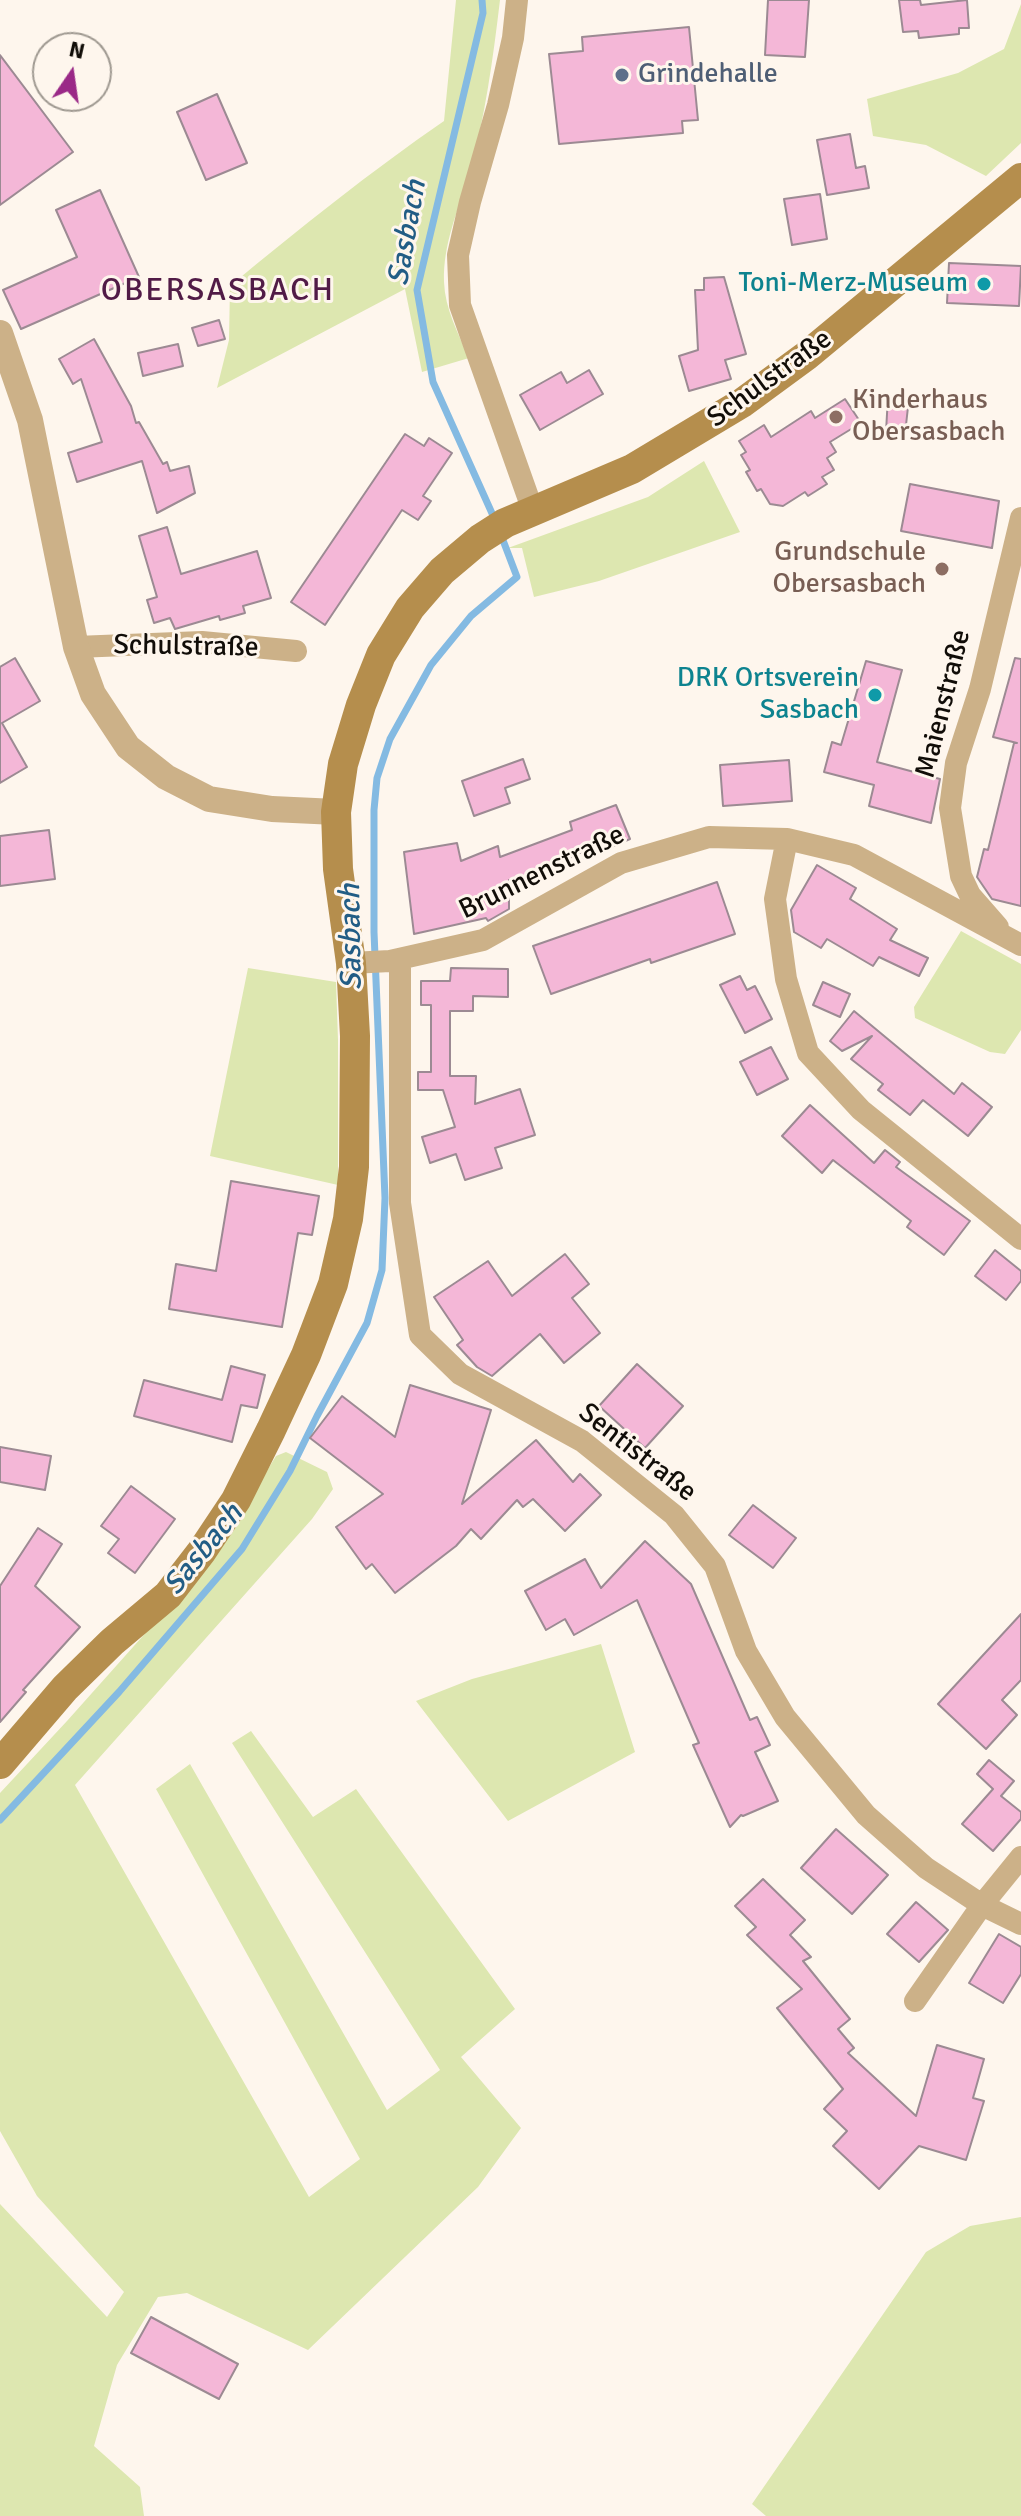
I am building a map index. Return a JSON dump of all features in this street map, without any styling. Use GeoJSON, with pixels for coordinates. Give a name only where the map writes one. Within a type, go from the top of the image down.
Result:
{"type":"FeatureCollection","features":[{"type":"Feature","properties":{"kind":"main road","name":"Schulstraße"},"geometry":{"type":"LineString","coordinates":[[0,1764],[65,1688],[112,1642],[168,1595],[202,1551],[236,1500],[306,1355],[333,1284],[348,1219],[354,1167],[357,963],[338,869],[336,812],[343,764],[361,705],[381,655],[410,608],[442,571],[492,531],[632,469],[742,403],[1018,190]]}},
{"type":"Feature","properties":{"kind":"street"},"geometry":{"type":"LineString","coordinates":[[517,0],[513,38],[498,105],[458,255],[460,305],[533,511]]}},
{"type":"Feature","properties":{"kind":"street"},"geometry":{"type":"LineString","coordinates":[[0,333],[30,420],[76,647],[93,694],[128,747],[166,777],[209,799],[272,809],[336,812]]}},
{"type":"Feature","properties":{"kind":"street","name":"Maienstraße"},"geometry":{"type":"LineString","coordinates":[[1014,942],[965,886],[950,808],[956,763],[980,689],[1021,518]]}},
{"type":"Feature","properties":{"kind":"street","name":"Schulstraße"},"geometry":{"type":"LineString","coordinates":[[76,647],[202,642],[296,651]]}},
{"type":"Feature","properties":{"kind":"street","name":"Brunnenstraße"},"geometry":{"type":"LineString","coordinates":[[357,963],[395,960],[483,940],[621,863],[709,837],[787,839],[854,855],[1014,942]]}},
{"type":"Feature","properties":{"kind":"street"},"geometry":{"type":"LineString","coordinates":[[787,839],[775,899],[786,979],[808,1053],[861,1110],[1019,1235]]}},
{"type":"Feature","properties":{"kind":"street","name":"Sentistraße"},"geometry":{"type":"LineString","coordinates":[[395,960],[400,1203],[420,1335],[460,1374],[582,1441],[674,1515],[715,1566],[746,1651],[785,1717],[866,1815],[926,1868],[982,1905],[1021,1924]]}},
{"type":"Feature","properties":{"kind":"street"},"geometry":{"type":"LineString","coordinates":[[915,2001],[982,1905],[1021,1857]]}},
{"type":"Feature","properties":{"kind":"green space"},"geometry":{"type":"Polygon","coordinates":[[[456,0],[500,0],[480,132],[444,268],[447,302],[469,358],[422,372],[405,289],[217,388],[229,340],[230,286],[389,160],[444,121],[456,0]]]}},
{"type":"Feature","properties":{"kind":"green space"},"geometry":{"type":"Polygon","coordinates":[[[1021,4],[1021,143],[986,176],[926,145],[873,136],[867,99],[958,73],[1004,49],[1021,4]]]}},
{"type":"Feature","properties":{"kind":"green space"},"geometry":{"type":"Polygon","coordinates":[[[704,461],[740,532],[599,581],[534,597],[522,548],[508,548],[648,497],[704,461]]]}},
{"type":"Feature","properties":{"kind":"green space"},"geometry":{"type":"Polygon","coordinates":[[[961,931],[1021,964],[1021,1030],[1005,1054],[990,1052],[915,1018],[914,1007],[961,931]]]}},
{"type":"Feature","properties":{"kind":"green space"},"geometry":{"type":"Polygon","coordinates":[[[248,968],[336,982],[338,1185],[210,1156],[248,968]]]}},
{"type":"Feature","properties":{"kind":"green space"},"geometry":{"type":"Polygon","coordinates":[[[286,1452],[327,1472],[333,1489],[312,1519],[75,1785],[309,2197],[360,2159],[156,1789],[190,1764],[387,2110],[440,2070],[232,1743],[251,1731],[313,1817],[356,1789],[515,2009],[461,2057],[521,2128],[478,2187],[308,2350],[187,2293],[158,2297],[117,2365],[94,2446],[140,2487],[144,2516],[0,2516],[0,2204],[107,2317],[124,2292],[37,2196],[0,2131],[0,1793],[216,1554],[276,1456],[286,1452]]]}},
{"type":"Feature","properties":{"kind":"green space"},"geometry":{"type":"Polygon","coordinates":[[[601,1644],[635,1752],[508,1821],[416,1701],[472,1679],[601,1644]]]}},
{"type":"Feature","properties":{"kind":"green space"},"geometry":{"type":"Polygon","coordinates":[[[1021,2217],[1021,2516],[766,2516],[752,2504],[926,2252],[970,2226],[1021,2217]]]}},
{"type":"Feature","properties":{"kind":"building"},"geometry":{"type":"Polygon","coordinates":[[[768,0],[809,0],[805,57],[765,55],[768,0]]]}},
{"type":"Feature","properties":{"kind":"building"},"geometry":{"type":"Polygon","coordinates":[[[899,0],[920,0],[921,5],[967,0],[969,28],[959,28],[959,34],[919,38],[918,31],[903,32],[899,0]]]}},
{"type":"Feature","properties":{"kind":"building","name":"Grindehalle"},"geometry":{"type":"Polygon","coordinates":[[[689,27],[698,120],[682,121],[683,133],[559,144],[549,54],[583,51],[582,37],[689,27]]]}},
{"type":"Feature","properties":{"kind":"building"},"geometry":{"type":"Polygon","coordinates":[[[0,55],[32,98],[32,112],[43,112],[73,152],[0,205],[0,55]]]}},
{"type":"Feature","properties":{"kind":"building"},"geometry":{"type":"Polygon","coordinates":[[[217,94],[247,163],[206,180],[177,112],[217,94]]]}},
{"type":"Feature","properties":{"kind":"building"},"geometry":{"type":"Polygon","coordinates":[[[850,134],[856,168],[865,166],[869,188],[827,195],[817,140],[850,134]]]}},
{"type":"Feature","properties":{"kind":"building"},"geometry":{"type":"Polygon","coordinates":[[[100,190],[139,277],[21,329],[3,290],[77,257],[56,210],[100,190]]]}},
{"type":"Feature","properties":{"kind":"building"},"geometry":{"type":"Polygon","coordinates":[[[820,194],[827,239],[792,245],[784,199],[820,194]]]}},
{"type":"Feature","properties":{"kind":"building","name":"Toni-Merz-Museum"},"geometry":{"type":"Polygon","coordinates":[[[949,263],[1021,266],[1019,306],[947,303],[949,263]]]}},
{"type":"Feature","properties":{"kind":"building"},"geometry":{"type":"Polygon","coordinates":[[[724,277],[746,354],[725,360],[731,379],[689,391],[679,356],[698,350],[695,290],[704,290],[704,278],[724,277]]]}},
{"type":"Feature","properties":{"kind":"building"},"geometry":{"type":"Polygon","coordinates":[[[219,320],[225,339],[198,346],[192,328],[219,320]]]}},
{"type":"Feature","properties":{"kind":"building"},"geometry":{"type":"Polygon","coordinates":[[[94,339],[131,406],[136,423],[139,422],[163,464],[167,462],[170,471],[189,466],[195,493],[157,513],[142,461],[77,482],[68,453],[102,442],[81,379],[73,384],[59,359],[94,339]]]}},
{"type":"Feature","properties":{"kind":"building"},"geometry":{"type":"Polygon","coordinates":[[[178,344],[183,366],[143,376],[138,353],[178,344]]]}},
{"type":"Feature","properties":{"kind":"building"},"geometry":{"type":"Polygon","coordinates":[[[589,370],[603,394],[540,430],[520,395],[561,372],[567,383],[589,370]]]}},
{"type":"Feature","properties":{"kind":"building"},"geometry":{"type":"Polygon","coordinates":[[[888,396],[909,398],[905,434],[886,432],[888,396]]]}},
{"type":"Feature","properties":{"kind":"building"},"geometry":{"type":"Polygon","coordinates":[[[845,399],[861,423],[830,442],[836,452],[827,458],[834,470],[822,477],[827,484],[808,496],[805,492],[783,506],[770,504],[761,489],[757,491],[746,472],[750,470],[741,455],[746,452],[739,441],[764,425],[771,437],[811,411],[815,418],[845,399]]]}},
{"type":"Feature","properties":{"kind":"building"},"geometry":{"type":"Polygon","coordinates":[[[405,434],[424,446],[429,438],[452,453],[423,496],[431,501],[418,520],[402,510],[325,625],[291,602],[405,434]]]}},
{"type":"Feature","properties":{"kind":"building"},"geometry":{"type":"Polygon","coordinates":[[[910,484],[999,501],[992,548],[901,531],[910,484]]]}},
{"type":"Feature","properties":{"kind":"building"},"geometry":{"type":"Polygon","coordinates":[[[167,527],[181,574],[257,551],[271,598],[243,606],[245,613],[220,620],[219,616],[175,629],[170,618],[154,623],[147,600],[157,597],[139,536],[167,527]]]}},
{"type":"Feature","properties":{"kind":"building"},"geometry":{"type":"Polygon","coordinates":[[[15,658],[40,701],[2,723],[27,767],[0,783],[0,667],[15,658]]]}},
{"type":"Feature","properties":{"kind":"building"},"geometry":{"type":"Polygon","coordinates":[[[1015,658],[1021,659],[1021,906],[992,899],[977,877],[984,849],[988,850],[1014,743],[1017,743],[993,737],[1015,658]]]}},
{"type":"Feature","properties":{"kind":"building"},"geometry":{"type":"Polygon","coordinates":[[[866,661],[902,670],[877,762],[940,779],[931,823],[869,806],[874,785],[824,772],[832,742],[841,745],[866,661]]]}},
{"type":"Feature","properties":{"kind":"building"},"geometry":{"type":"Polygon","coordinates":[[[523,759],[530,779],[505,788],[510,803],[474,816],[462,781],[523,759]]]}},
{"type":"Feature","properties":{"kind":"building"},"geometry":{"type":"Polygon","coordinates":[[[789,760],[792,801],[723,806],[720,765],[789,760]]]}},
{"type":"Feature","properties":{"kind":"building"},"geometry":{"type":"Polygon","coordinates":[[[616,805],[630,839],[584,859],[582,852],[543,870],[546,879],[514,893],[509,880],[509,909],[488,921],[486,918],[414,934],[404,852],[457,843],[461,861],[498,846],[500,857],[572,830],[570,822],[616,805]]]}},
{"type":"Feature","properties":{"kind":"building"},"geometry":{"type":"Polygon","coordinates":[[[49,830],[55,879],[0,886],[0,836],[49,830]]]}},
{"type":"Feature","properties":{"kind":"building"},"geometry":{"type":"Polygon","coordinates":[[[817,865],[856,888],[850,899],[897,929],[890,940],[928,958],[919,976],[879,957],[873,966],[827,939],[821,948],[794,932],[791,910],[817,865]]]}},
{"type":"Feature","properties":{"kind":"building"},"geometry":{"type":"Polygon","coordinates":[[[717,882],[735,934],[651,963],[650,959],[551,994],[533,946],[717,882]]]}},
{"type":"Feature","properties":{"kind":"building"},"geometry":{"type":"Polygon","coordinates":[[[451,968],[508,969],[508,997],[473,996],[473,1011],[450,1011],[450,1076],[476,1076],[475,1104],[520,1089],[535,1135],[495,1148],[502,1168],[465,1180],[456,1154],[430,1163],[422,1137],[455,1127],[443,1090],[418,1090],[418,1072],[431,1072],[431,1005],[421,1005],[421,981],[450,981],[451,968]]]}},
{"type":"Feature","properties":{"kind":"building"},"geometry":{"type":"Polygon","coordinates":[[[740,976],[747,990],[755,986],[772,1019],[745,1033],[720,985],[740,976]]]}},
{"type":"Feature","properties":{"kind":"building"},"geometry":{"type":"Polygon","coordinates":[[[823,982],[850,994],[840,1017],[813,1005],[823,982]]]}},
{"type":"Feature","properties":{"kind":"building"},"geometry":{"type":"Polygon","coordinates":[[[854,1011],[954,1094],[962,1083],[992,1107],[968,1136],[923,1100],[910,1115],[878,1090],[883,1084],[851,1059],[872,1036],[842,1051],[830,1041],[854,1011]]]}},
{"type":"Feature","properties":{"kind":"building"},"geometry":{"type":"Polygon","coordinates":[[[771,1047],[788,1079],[757,1095],[740,1062],[771,1047]]]}},
{"type":"Feature","properties":{"kind":"building"},"geometry":{"type":"Polygon","coordinates":[[[810,1105],[874,1163],[885,1150],[900,1162],[896,1167],[970,1221],[944,1255],[907,1227],[911,1221],[833,1160],[822,1173],[782,1136],[810,1105]]]}},
{"type":"Feature","properties":{"kind":"building"},"geometry":{"type":"Polygon","coordinates":[[[231,1181],[319,1196],[312,1235],[298,1233],[282,1327],[169,1309],[176,1264],[216,1271],[231,1181]]]}},
{"type":"Feature","properties":{"kind":"building"},"geometry":{"type":"Polygon","coordinates":[[[995,1250],[1021,1271],[1021,1281],[1006,1300],[975,1276],[995,1250]]]}},
{"type":"Feature","properties":{"kind":"building"},"geometry":{"type":"Polygon","coordinates":[[[565,1254],[589,1284],[572,1298],[600,1333],[564,1363],[540,1334],[492,1376],[477,1367],[457,1345],[463,1340],[434,1297],[488,1261],[512,1296],[565,1254]]]}},
{"type":"Feature","properties":{"kind":"building"},"geometry":{"type":"Polygon","coordinates":[[[637,1364],[683,1406],[645,1448],[599,1406],[637,1364]]]}},
{"type":"Feature","properties":{"kind":"building"},"geometry":{"type":"Polygon","coordinates":[[[231,1366],[265,1375],[257,1408],[241,1405],[232,1442],[134,1416],[144,1380],[222,1400],[231,1366]]]}},
{"type":"Feature","properties":{"kind":"building"},"geometry":{"type":"Polygon","coordinates":[[[410,1385],[491,1410],[462,1504],[536,1440],[573,1482],[580,1474],[601,1495],[565,1531],[533,1499],[523,1507],[517,1500],[481,1539],[471,1529],[456,1546],[395,1593],[372,1564],[366,1569],[336,1527],[383,1494],[310,1438],[342,1396],[395,1437],[410,1385]]]}},
{"type":"Feature","properties":{"kind":"building"},"geometry":{"type":"Polygon","coordinates":[[[0,1447],[51,1456],[45,1490],[0,1482],[0,1447]]]}},
{"type":"Feature","properties":{"kind":"building"},"geometry":{"type":"Polygon","coordinates":[[[131,1486],[175,1519],[135,1573],[108,1553],[119,1539],[101,1526],[131,1486]]]}},
{"type":"Feature","properties":{"kind":"building"},"geometry":{"type":"Polygon","coordinates":[[[753,1505],[796,1538],[773,1568],[729,1535],[753,1505]]]}},
{"type":"Feature","properties":{"kind":"building"},"geometry":{"type":"Polygon","coordinates":[[[38,1528],[62,1544],[35,1586],[80,1627],[23,1690],[26,1692],[0,1722],[0,1586],[38,1528]]]}},
{"type":"Feature","properties":{"kind":"building"},"geometry":{"type":"Polygon","coordinates":[[[645,1541],[691,1584],[750,1720],[757,1717],[770,1745],[755,1752],[778,1801],[741,1815],[730,1827],[693,1745],[699,1743],[637,1600],[574,1635],[565,1619],[546,1630],[525,1591],[585,1559],[601,1588],[645,1541]]]}},
{"type":"Feature","properties":{"kind":"building"},"geometry":{"type":"Polygon","coordinates":[[[1021,1614],[1021,1680],[1002,1700],[1017,1715],[986,1749],[938,1704],[1021,1614]]]}},
{"type":"Feature","properties":{"kind":"building"},"geometry":{"type":"Polygon","coordinates":[[[989,1760],[1014,1781],[1001,1796],[1021,1812],[1021,1819],[993,1851],[962,1824],[993,1789],[977,1774],[989,1760]]]}},
{"type":"Feature","properties":{"kind":"building"},"geometry":{"type":"Polygon","coordinates":[[[836,1829],[888,1875],[852,1914],[801,1868],[836,1829]]]}},
{"type":"Feature","properties":{"kind":"building"},"geometry":{"type":"Polygon","coordinates":[[[763,1879],[805,1920],[790,1935],[811,1957],[803,1961],[850,2019],[838,2029],[854,2048],[848,2053],[916,2116],[937,2045],[984,2059],[973,2098],[984,2101],[966,2160],[919,2146],[879,2189],[833,2146],[847,2131],[824,2109],[843,2089],[777,2008],[802,1989],[747,1935],[756,1927],[735,1906],[763,1879]]]}},
{"type":"Feature","properties":{"kind":"building"},"geometry":{"type":"Polygon","coordinates":[[[916,1902],[948,1930],[919,1962],[887,1934],[916,1902]]]}},
{"type":"Feature","properties":{"kind":"building"},"geometry":{"type":"Polygon","coordinates":[[[999,1934],[1021,1947],[1021,1974],[1003,2003],[969,1983],[999,1934]]]}},
{"type":"Feature","properties":{"kind":"building"},"geometry":{"type":"Polygon","coordinates":[[[151,2317],[238,2364],[219,2399],[131,2353],[151,2317]]]}},
{"type":"Feature","properties":{"kind":"waterway","name":"Sasbach"},"geometry":{"type":"LineString","coordinates":[[482,0],[483,13],[417,290],[433,382],[495,520]]}},
{"type":"Feature","properties":{"kind":"waterway","name":"Sasbach"},"geometry":{"type":"LineString","coordinates":[[0,1820],[119,1692],[242,1549],[290,1471],[367,1323],[382,1270],[385,1198],[374,932],[377,778],[390,739],[431,665],[471,616],[517,577],[501,535]]}},
{"type":"Feature","properties":{"kind":"place","name":"Grindehalle"},"geometry":{"type":"Point","coordinates":[622,75]}},
{"type":"Feature","properties":{"kind":"place","name":"Toni-Merz-Museum"},"geometry":{"type":"Point","coordinates":[984,284]}},
{"type":"Feature","properties":{"kind":"place","name":"Kinderhaus Obersasbach"},"geometry":{"type":"Point","coordinates":[836,417]}},
{"type":"Feature","properties":{"kind":"place","name":"Grundschule Obersasbach"},"geometry":{"type":"Point","coordinates":[942,569]}},
{"type":"Feature","properties":{"kind":"place","name":"DRK Ortsverein Sasbach"},"geometry":{"type":"Point","coordinates":[875,695]}},
{"type":"Feature","properties":{"kind":"district","name":"OBERSASBACH"},"geometry":{"type":"Point","coordinates":[218,292]}}]}
